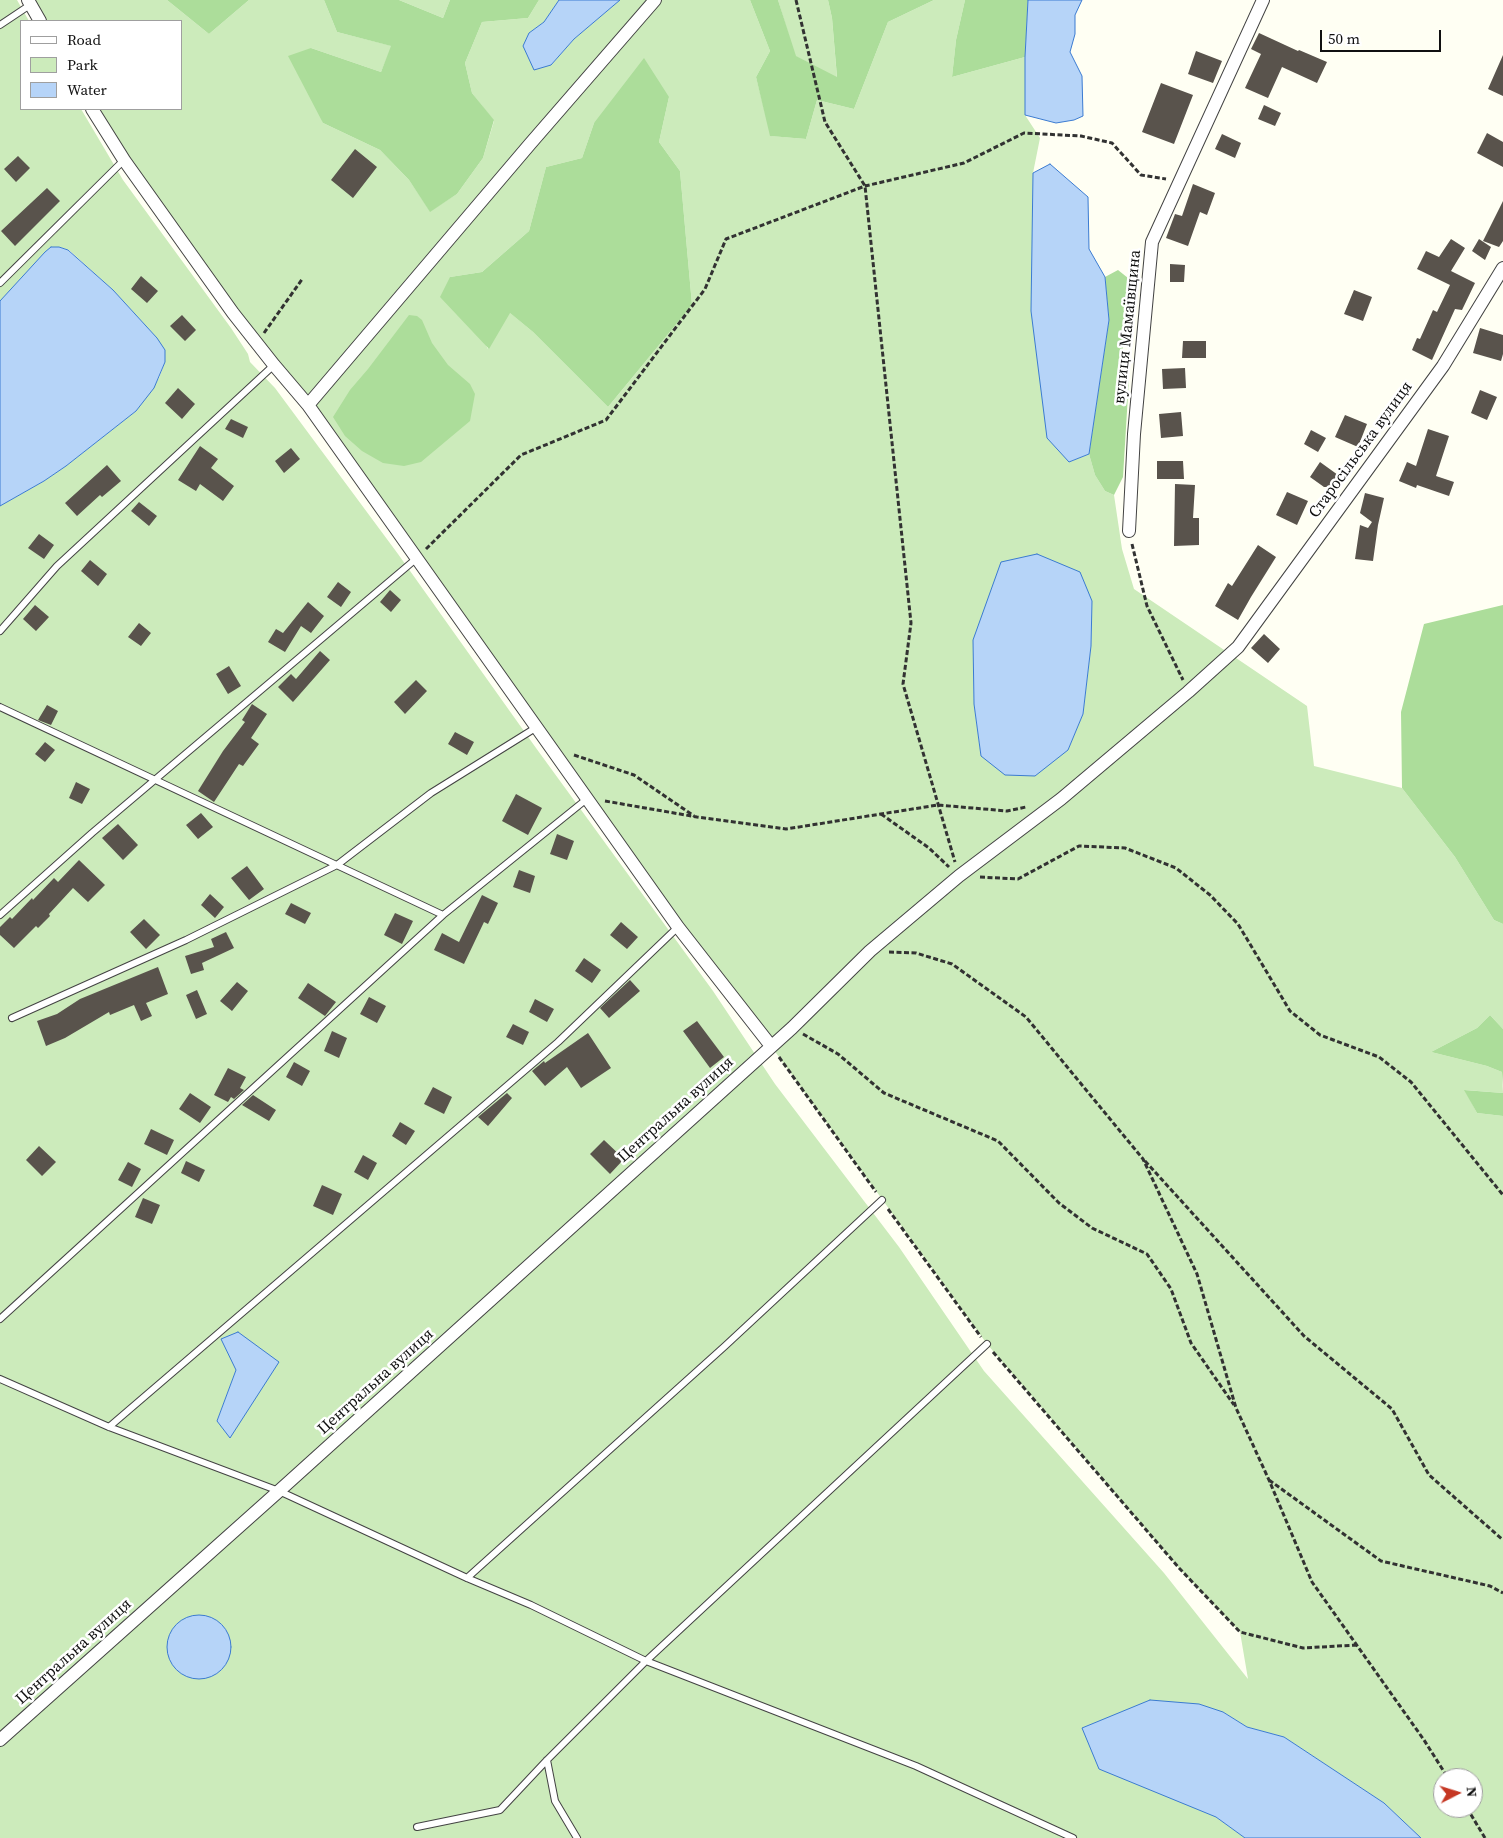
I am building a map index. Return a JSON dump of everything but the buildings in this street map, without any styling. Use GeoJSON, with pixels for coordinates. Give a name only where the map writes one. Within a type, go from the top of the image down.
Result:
{"type":"FeatureCollection","features":[{"type":"Feature","properties":{"kind":"street"},"geometry":{"type":"LineString","coordinates":[[308,406],[655,0]]}},
{"type":"Feature","properties":{"kind":"street","name":"вулиця Мамаївщина"},"geometry":{"type":"LineString","coordinates":[[1129,531],[1134,434],[1152,242],[1262,0]]}},
{"type":"Feature","properties":{"kind":"street"},"geometry":{"type":"LineString","coordinates":[[29,2],[39,20]]}},
{"type":"Feature","properties":{"kind":"street"},"geometry":{"type":"LineString","coordinates":[[93,110],[124,160],[256,343],[308,406],[678,927],[771,1046]]}},
{"type":"Feature","properties":{"kind":"street","name":"Старосільська вулиця"},"geometry":{"type":"LineString","coordinates":[[959,876],[1061,799],[1188,692],[1238,647],[1443,366],[1503,268]]}},
{"type":"Feature","properties":{"kind":"street","name":"Центральна вулиця"},"geometry":{"type":"LineString","coordinates":[[0,1740],[792,1028],[870,951],[959,876]]}},
{"type":"Feature","properties":{"kind":"lane"},"geometry":{"type":"LineString","coordinates":[[0,25],[29,2]]}},
{"type":"Feature","properties":{"kind":"lane"},"geometry":{"type":"LineString","coordinates":[[0,283],[124,160]]}},
{"type":"Feature","properties":{"kind":"lane"},"geometry":{"type":"LineString","coordinates":[[0,631],[57,566],[274,365]]}},
{"type":"Feature","properties":{"kind":"lane"},"geometry":{"type":"LineString","coordinates":[[0,914],[417,558]]}},
{"type":"Feature","properties":{"kind":"lane"},"geometry":{"type":"LineString","coordinates":[[0,707],[443,914]]}},
{"type":"Feature","properties":{"kind":"lane"},"geometry":{"type":"LineString","coordinates":[[12,1018],[186,940],[337,865],[431,793],[537,727]]}},
{"type":"Feature","properties":{"kind":"lane"},"geometry":{"type":"LineString","coordinates":[[0,1319],[443,914],[588,798]]}},
{"type":"Feature","properties":{"kind":"lane"},"geometry":{"type":"LineString","coordinates":[[109,1427],[550,1048],[678,927]]}},
{"type":"Feature","properties":{"kind":"lane"},"geometry":{"type":"LineString","coordinates":[[467,1578],[726,1346],[882,1200]]}},
{"type":"Feature","properties":{"kind":"lane"},"geometry":{"type":"LineString","coordinates":[[417,1827],[500,1810],[646,1661],[987,1344]]}},
{"type":"Feature","properties":{"kind":"lane"},"geometry":{"type":"LineString","coordinates":[[0,1379],[109,1427],[279,1491],[467,1578],[532,1605],[646,1661],[916,1766],[1072,1838]]}},
{"type":"Feature","properties":{"kind":"lane"},"geometry":{"type":"LineString","coordinates":[[547,1760],[555,1802],[577,1838]]}},
{"type":"Feature","properties":{"kind":"path"},"geometry":{"type":"LineString","coordinates":[[796,0],[825,122],[865,186],[911,623],[904,684],[959,876]]}},
{"type":"Feature","properties":{"kind":"path"},"geometry":{"type":"LineString","coordinates":[[417,558],[521,455],[606,420],[705,289],[726,239],[865,186],[964,163],[1024,133],[1081,136],[1112,143],[1141,175],[1180,181]]}},
{"type":"Feature","properties":{"kind":"path"},"geometry":{"type":"LineString","coordinates":[[256,343],[302,278]]}},
{"type":"Feature","properties":{"kind":"path"},"geometry":{"type":"LineString","coordinates":[[1129,531],[1147,606],[1188,692]]}},
{"type":"Feature","properties":{"kind":"path"},"geometry":{"type":"LineString","coordinates":[[551,748],[634,775],[696,818]]}},
{"type":"Feature","properties":{"kind":"path"},"geometry":{"type":"LineString","coordinates":[[588,798],[696,818],[786,829],[938,805],[1007,811],[1034,805]]}},
{"type":"Feature","properties":{"kind":"path"},"geometry":{"type":"LineString","coordinates":[[881,814],[929,848],[959,876],[1018,879],[1079,846],[1124,848],[1176,868],[1210,895],[1238,924],[1290,1011],[1320,1035],[1379,1057],[1411,1082],[1503,1195]]}},
{"type":"Feature","properties":{"kind":"path"},"geometry":{"type":"LineString","coordinates":[[870,951],[916,953],[952,964],[1026,1017],[1142,1159],[1304,1336],[1392,1409],[1428,1475],[1503,1540]]}},
{"type":"Feature","properties":{"kind":"path"},"geometry":{"type":"LineString","coordinates":[[792,1028],[838,1054],[884,1093],[998,1141],[1059,1203],[1085,1223],[1147,1254],[1171,1289],[1191,1344],[1236,1408]]}},
{"type":"Feature","properties":{"kind":"path"},"geometry":{"type":"LineString","coordinates":[[1142,1159],[1197,1274],[1236,1408],[1312,1582],[1424,1740],[1442,1768]]}},
{"type":"Feature","properties":{"kind":"path"},"geometry":{"type":"LineString","coordinates":[[1268,1480],[1381,1561],[1490,1586],[1503,1593]]}},
{"type":"Feature","properties":{"kind":"path"},"geometry":{"type":"LineString","coordinates":[[1240,1632],[1303,1648],[1356,1645]]}},
{"type":"Feature","properties":{"kind":"path"},"geometry":{"type":"LineString","coordinates":[[1473,1818],[1485,1838]]}},
{"type":"Feature","properties":{"kind":"green space"},"geometry":{"type":"Polygon","coordinates":[[[0,0],[17,0],[28,20],[20,20],[20,110],[82,110],[123,180],[231,328],[248,354],[250,362],[275,388],[398,554],[713,991],[775,1084],[899,1247],[984,1371],[1164,1573],[1248,1679],[1240,1632],[1179,1568],[987,1344],[274,365],[93,110],[182,110],[182,20],[39,20],[28,0],[167,0],[209,34],[249,0],[324,0],[337,32],[392,46],[381,72],[311,48],[323,123],[380,150],[409,180],[430,211],[457,194],[483,158],[494,121],[472,93],[465,63],[482,22],[528,18],[539,0],[559,0],[544,22],[529,33],[551,65],[574,39],[620,0],[750,0],[770,51],[756,77],[771,136],[806,139],[817,100],[854,109],[888,22],[934,0],[965,0],[956,40],[952,77],[1025,57],[1025,115],[1040,138],[1033,173],[1031,311],[1069,462],[1089,454],[1095,475],[1105,491],[1114,495],[1122,549],[1134,589],[1307,706],[1314,766],[1402,788],[1455,857],[1494,920],[1503,924],[1503,1029],[1490,1015],[1477,1028],[1431,1052],[1487,1066],[1502,1072],[1503,1093],[1465,1090],[1477,1113],[1503,1116],[1503,1838],[1421,1838],[1384,1803],[1284,1737],[1247,1727],[1223,1712],[1216,1817],[1245,1838],[0,1838],[0,506],[66,466],[136,411],[159,378],[165,362],[165,354],[157,338],[113,290],[69,250],[51,247],[0,301],[0,0]],[[669,97],[594,123],[582,158],[546,167],[529,231],[482,272],[450,277],[488,349],[509,312],[533,332],[608,407],[692,305],[680,171],[659,142],[669,97]],[[1092,600],[973,640],[974,704],[981,756],[1068,750],[1083,714],[1091,647],[1092,600]],[[236,1370],[217,1421],[230,1437],[236,1370]]]}},
{"type":"Feature","properties":{"kind":"green space"},"geometry":{"type":"Polygon","coordinates":[[[167,0],[249,0],[209,34],[167,0]]]}},
{"type":"Feature","properties":{"kind":"green space"},"geometry":{"type":"Polygon","coordinates":[[[324,0],[399,0],[443,18],[450,0],[539,0],[528,18],[482,22],[465,63],[472,93],[494,120],[483,158],[457,194],[430,212],[409,180],[380,150],[323,123],[288,56],[311,48],[381,72],[391,46],[337,32],[324,0]]]}},
{"type":"Feature","properties":{"kind":"green space"},"geometry":{"type":"Polygon","coordinates":[[[399,0],[450,0],[443,18],[399,0]]]}},
{"type":"Feature","properties":{"kind":"green space"},"geometry":{"type":"Polygon","coordinates":[[[750,0],[778,0],[796,56],[837,77],[832,18],[828,0],[934,0],[888,22],[854,109],[817,100],[806,139],[770,136],[756,77],[770,51],[750,0]]]}},
{"type":"Feature","properties":{"kind":"green space"},"geometry":{"type":"Polygon","coordinates":[[[778,0],[828,0],[832,18],[837,78],[795,56],[778,0]]]}},
{"type":"Feature","properties":{"kind":"green space"},"geometry":{"type":"Polygon","coordinates":[[[965,0],[1028,0],[1025,57],[952,77],[956,40],[965,0]]]}},
{"type":"Feature","properties":{"kind":"green space"},"geometry":{"type":"Polygon","coordinates":[[[644,58],[669,97],[659,142],[680,171],[692,305],[608,407],[533,332],[510,313],[489,349],[440,297],[450,277],[482,272],[529,231],[546,167],[582,158],[594,123],[644,58]]]}},
{"type":"Feature","properties":{"kind":"green space"},"geometry":{"type":"Polygon","coordinates":[[[1118,270],[1128,278],[1131,307],[1122,344],[1129,378],[1123,477],[1114,495],[1105,491],[1095,475],[1089,454],[1109,320],[1105,277],[1118,270]]]}},
{"type":"Feature","properties":{"kind":"green space"},"geometry":{"type":"Polygon","coordinates":[[[409,315],[417,316],[422,320],[432,343],[448,365],[470,384],[475,394],[470,421],[421,462],[404,466],[383,463],[362,451],[345,436],[333,417],[350,390],[409,315]]]}},
{"type":"Feature","properties":{"kind":"green space"},"geometry":{"type":"Polygon","coordinates":[[[1503,605],[1503,924],[1494,920],[1455,857],[1402,788],[1401,712],[1424,624],[1503,605]]]}},
{"type":"Feature","properties":{"kind":"green space"},"geometry":{"type":"Polygon","coordinates":[[[1490,1015],[1503,1029],[1503,1086],[1502,1072],[1487,1066],[1431,1052],[1477,1028],[1490,1015]]]}},
{"type":"Feature","properties":{"kind":"green space"},"geometry":{"type":"Polygon","coordinates":[[[1464,1090],[1503,1093],[1503,1116],[1477,1113],[1464,1090]]]}},
{"type":"Feature","properties":{"kind":"water"},"geometry":{"type":"Polygon","coordinates":[[[559,0],[620,0],[574,39],[551,65],[534,70],[523,46],[529,33],[544,22],[559,0]]]}},
{"type":"Feature","properties":{"kind":"water"},"geometry":{"type":"Polygon","coordinates":[[[1028,0],[1082,0],[1075,15],[1075,34],[1070,52],[1082,76],[1083,116],[1074,120],[1056,123],[1025,115],[1025,57],[1028,0]]]}},
{"type":"Feature","properties":{"kind":"water"},"geometry":{"type":"Polygon","coordinates":[[[1050,164],[1088,197],[1089,249],[1105,277],[1109,320],[1089,454],[1069,462],[1047,438],[1031,311],[1033,173],[1050,164]]]}},
{"type":"Feature","properties":{"kind":"water"},"geometry":{"type":"Polygon","coordinates":[[[51,247],[68,250],[113,290],[157,338],[165,350],[165,362],[154,388],[136,411],[66,466],[0,506],[0,301],[51,247]]]}},
{"type":"Feature","properties":{"kind":"water"},"geometry":{"type":"Polygon","coordinates":[[[1037,554],[1080,572],[1092,601],[1091,646],[1083,714],[1068,750],[1035,776],[1005,775],[981,756],[974,704],[973,640],[1001,562],[1037,554]]]}},
{"type":"Feature","properties":{"kind":"water"},"geometry":{"type":"Polygon","coordinates":[[[238,1332],[279,1362],[230,1438],[217,1421],[236,1370],[221,1339],[238,1332]]]}},
{"type":"Feature","properties":{"kind":"water"},"geometry":{"type":"Polygon","coordinates":[[[193,1615],[205,1615],[222,1624],[229,1635],[231,1647],[229,1659],[222,1670],[205,1679],[193,1679],[181,1674],[172,1665],[167,1653],[167,1641],[172,1629],[181,1620],[193,1615]]]}},
{"type":"Feature","properties":{"kind":"water"},"geometry":{"type":"Polygon","coordinates":[[[1150,1700],[1199,1704],[1223,1712],[1247,1727],[1284,1737],[1384,1803],[1421,1838],[1245,1838],[1216,1817],[1099,1769],[1082,1728],[1150,1700]]]}}]}
